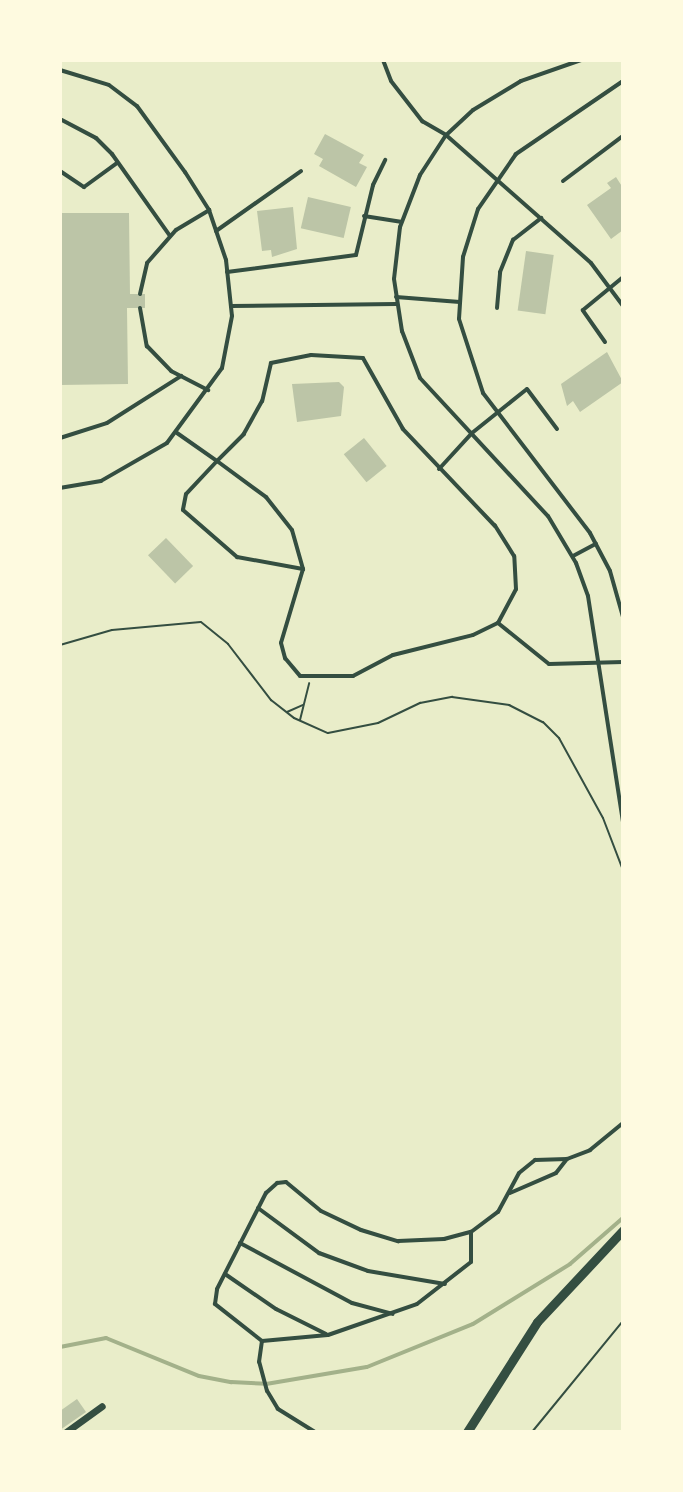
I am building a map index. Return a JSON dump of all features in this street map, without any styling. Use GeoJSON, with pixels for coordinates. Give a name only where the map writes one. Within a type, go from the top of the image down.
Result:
{"type":"FeatureCollection","features":[{"type":"Feature","properties":{"kind":"street"},"geometry":{"type":"LineString","coordinates":[[467,1432],[537,1322],[623,1230]]}},
{"type":"Feature","properties":{"kind":"street"},"geometry":{"type":"LineString","coordinates":[[66,1432],[102,1406]]}},
{"type":"Feature","properties":{"kind":"lane"},"geometry":{"type":"LineString","coordinates":[[383,60],[391,81],[422,121],[446,135],[541,218],[609,287],[623,306]]}},
{"type":"Feature","properties":{"kind":"lane"},"geometry":{"type":"LineString","coordinates":[[581,60],[521,81],[473,110],[446,135],[420,175],[402,222],[396,297],[420,378],[548,516],[573,556],[588,596],[623,822]]}},
{"type":"Feature","properties":{"kind":"lane"},"geometry":{"type":"LineString","coordinates":[[60,70],[109,85],[137,106],[209,210],[227,272],[231,306],[222,368],[177,433],[126,470],[101,481],[60,488]]}},
{"type":"Feature","properties":{"kind":"lane"},"geometry":{"type":"LineString","coordinates":[[623,81],[542,133],[516,154],[478,209],[463,257],[459,319],[478,378],[497,411],[596,544],[610,571],[623,617]]}},
{"type":"Feature","properties":{"kind":"lane"},"geometry":{"type":"LineString","coordinates":[[60,119],[96,138],[118,163],[170,236]]}},
{"type":"Feature","properties":{"kind":"lane"},"geometry":{"type":"LineString","coordinates":[[563,181],[623,136]]}},
{"type":"Feature","properties":{"kind":"lane"},"geometry":{"type":"LineString","coordinates":[[227,272],[346,261],[356,255],[364,216],[385,160]]}},
{"type":"Feature","properties":{"kind":"lane"},"geometry":{"type":"LineString","coordinates":[[60,171],[84,187],[118,163]]}},
{"type":"Feature","properties":{"kind":"lane"},"geometry":{"type":"LineString","coordinates":[[216,231],[301,171]]}},
{"type":"Feature","properties":{"kind":"lane"},"geometry":{"type":"LineString","coordinates":[[140,294],[147,263],[170,236],[209,210]]}},
{"type":"Feature","properties":{"kind":"lane"},"geometry":{"type":"LineString","coordinates":[[364,216],[402,222]]}},
{"type":"Feature","properties":{"kind":"lane"},"geometry":{"type":"LineString","coordinates":[[497,308],[500,272],[513,240],[541,218]]}},
{"type":"Feature","properties":{"kind":"lane"},"geometry":{"type":"LineString","coordinates":[[605,342],[583,310],[623,277]]}},
{"type":"Feature","properties":{"kind":"lane"},"geometry":{"type":"LineString","coordinates":[[396,297],[460,302]]}},
{"type":"Feature","properties":{"kind":"lane"},"geometry":{"type":"LineString","coordinates":[[231,306],[397,304]]}},
{"type":"Feature","properties":{"kind":"lane"},"geometry":{"type":"LineString","coordinates":[[140,308],[147,346],[181,376],[208,390]]}},
{"type":"Feature","properties":{"kind":"lane"},"geometry":{"type":"LineString","coordinates":[[177,433],[217,461],[266,497],[292,530],[303,569],[281,643],[285,658],[300,676],[353,676],[393,655],[448,642],[498,623],[516,589],[514,556],[495,526],[403,429],[385,402],[374,369],[363,358],[311,355],[271,363],[262,401],[244,434],[217,461],[186,494],[183,510],[237,557],[303,569]]}},
{"type":"Feature","properties":{"kind":"lane"},"geometry":{"type":"LineString","coordinates":[[60,438],[84,434],[121,416],[181,376]]}},
{"type":"Feature","properties":{"kind":"lane"},"geometry":{"type":"LineString","coordinates":[[439,469],[472,433],[527,389],[557,429]]}},
{"type":"Feature","properties":{"kind":"lane"},"geometry":{"type":"LineString","coordinates":[[573,556],[596,544]]}},
{"type":"Feature","properties":{"kind":"lane"},"geometry":{"type":"LineString","coordinates":[[498,623],[549,664],[623,662]]}},
{"type":"Feature","properties":{"kind":"lane"},"geometry":{"type":"LineString","coordinates":[[471,1232],[471,1262],[445,1284],[394,1314],[328,1335],[262,1341],[215,1304],[225,1274],[266,1193],[286,1182],[321,1211],[398,1241],[471,1232],[498,1212],[519,1173],[535,1160],[567,1159],[590,1150],[623,1123]]}},
{"type":"Feature","properties":{"kind":"lane"},"geometry":{"type":"LineString","coordinates":[[510,1193],[556,1173],[567,1159]]}},
{"type":"Feature","properties":{"kind":"lane"},"geometry":{"type":"LineString","coordinates":[[258,1208],[319,1253],[368,1271],[445,1284]]}},
{"type":"Feature","properties":{"kind":"lane"},"geometry":{"type":"LineString","coordinates":[[240,1243],[352,1303],[394,1314]]}},
{"type":"Feature","properties":{"kind":"lane"},"geometry":{"type":"LineString","coordinates":[[225,1274],[276,1309],[328,1335]]}},
{"type":"Feature","properties":{"kind":"lane"},"geometry":{"type":"LineString","coordinates":[[262,1341],[259,1362],[267,1391],[278,1409],[315,1432]]}},
{"type":"Feature","properties":{"kind":"lane"},"geometry":{"type":"LineString","coordinates":[[364,1432],[371,1432]]}},
{"type":"Feature","properties":{"kind":"path"},"geometry":{"type":"LineString","coordinates":[[60,645],[112,630],[201,622],[228,644],[287,713],[328,733],[378,723],[420,703],[452,697],[509,705],[543,722],[559,738],[603,818],[623,870]]}},
{"type":"Feature","properties":{"kind":"path"},"geometry":{"type":"LineString","coordinates":[[300,721],[310,676]]}},
{"type":"Feature","properties":{"kind":"path"},"geometry":{"type":"LineString","coordinates":[[287,713],[304,705]]}},
{"type":"Feature","properties":{"kind":"path"},"geometry":{"type":"LineString","coordinates":[[532,1432],[623,1321]]}},
{"type":"Feature","properties":{"kind":"building"},"geometry":{"type":"Polygon","coordinates":[[[325,134],[364,155],[359,163],[367,167],[356,187],[319,166],[323,159],[314,154],[325,134]]]}},
{"type":"Feature","properties":{"kind":"building"},"geometry":{"type":"Polygon","coordinates":[[[616,177],[623,188],[623,230],[611,239],[587,205],[611,188],[607,183],[616,177]]]}},
{"type":"Feature","properties":{"kind":"building"},"geometry":{"type":"Polygon","coordinates":[[[308,197],[351,207],[344,238],[301,228],[308,197]]]}},
{"type":"Feature","properties":{"kind":"building"},"geometry":{"type":"Polygon","coordinates":[[[293,207],[297,249],[272,257],[271,250],[262,251],[257,211],[293,207]]]}},
{"type":"Feature","properties":{"kind":"building"},"geometry":{"type":"Polygon","coordinates":[[[60,213],[129,213],[130,294],[145,294],[145,308],[127,308],[128,384],[60,385],[60,213]]]}},
{"type":"Feature","properties":{"kind":"building"},"geometry":{"type":"Polygon","coordinates":[[[526,251],[554,255],[545,314],[518,310],[526,251]]]}},
{"type":"Feature","properties":{"kind":"building"},"geometry":{"type":"Polygon","coordinates":[[[607,352],[623,382],[580,412],[573,401],[567,406],[561,384],[607,352]]]}},
{"type":"Feature","properties":{"kind":"building"},"geometry":{"type":"Polygon","coordinates":[[[339,382],[344,387],[341,416],[297,422],[292,384],[339,382]]]}},
{"type":"Feature","properties":{"kind":"building"},"geometry":{"type":"Polygon","coordinates":[[[364,438],[387,466],[366,482],[344,454],[364,438]]]}},
{"type":"Feature","properties":{"kind":"building"},"geometry":{"type":"Polygon","coordinates":[[[166,538],[193,566],[175,583],[148,555],[166,538]]]}},
{"type":"Feature","properties":{"kind":"building"},"geometry":{"type":"Polygon","coordinates":[[[77,1399],[86,1412],[60,1430],[60,1411],[77,1399]]]}},
{"type":"Feature","properties":{"kind":"waterway"},"geometry":{"type":"LineString","coordinates":[[60,1347],[106,1338],[199,1376],[231,1382],[266,1384],[367,1367],[473,1324],[570,1264],[623,1218]]}}]}
